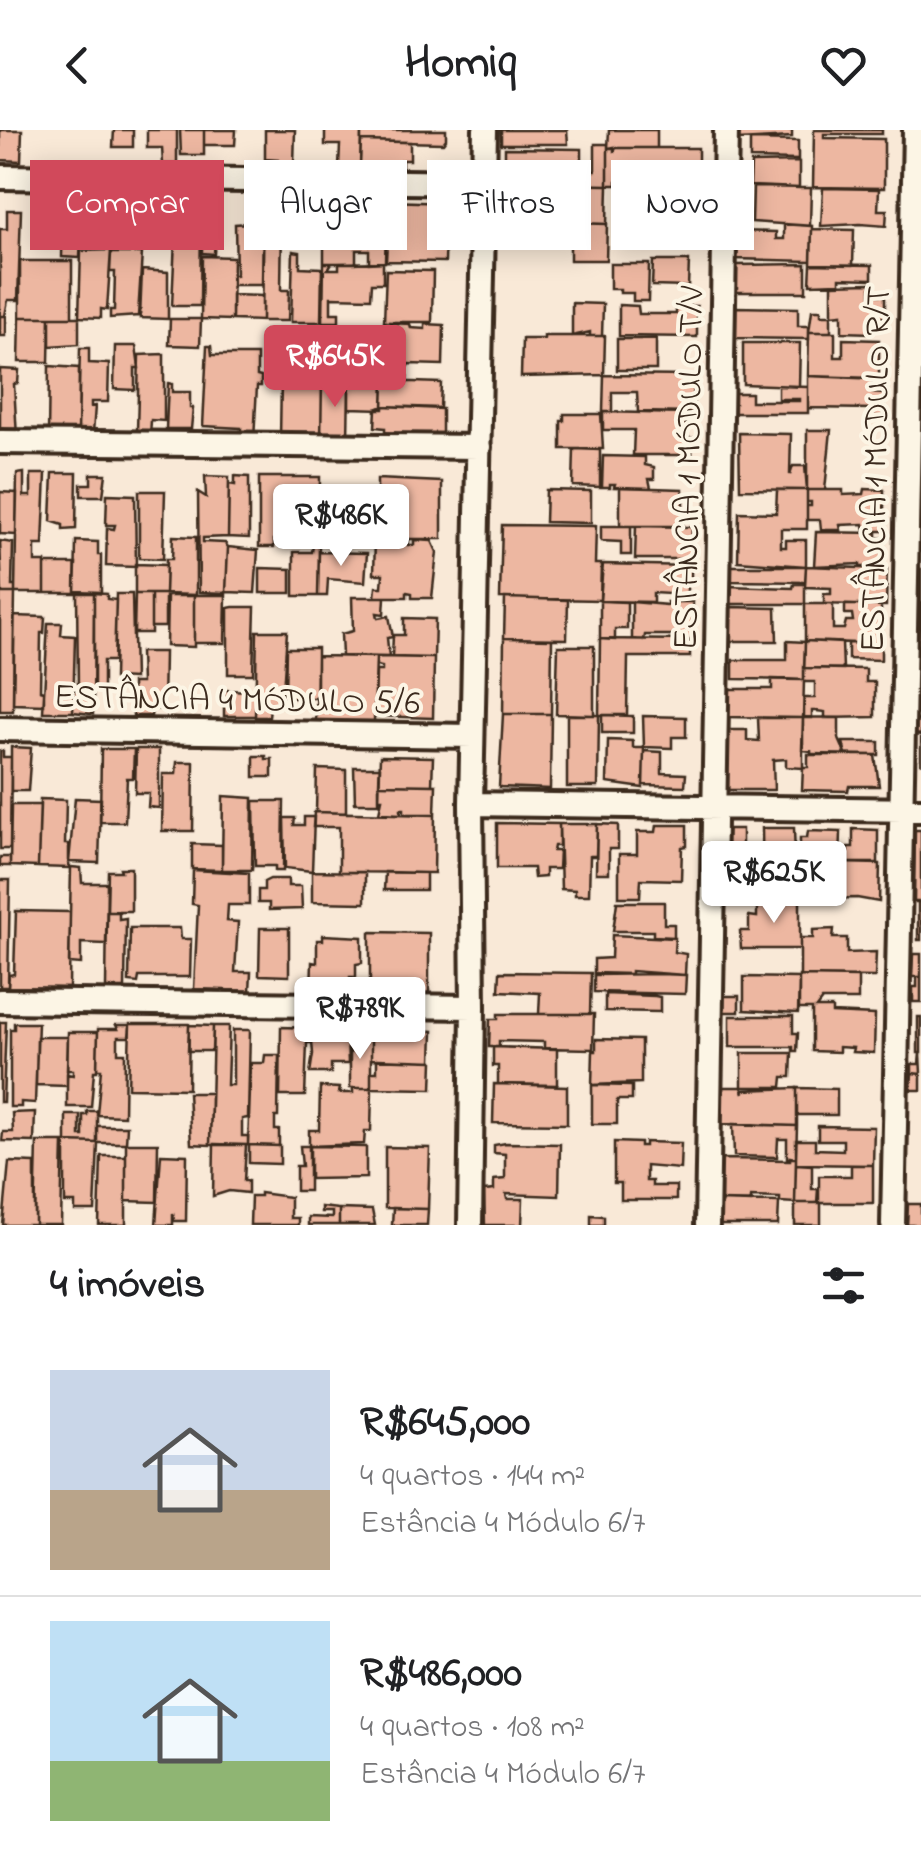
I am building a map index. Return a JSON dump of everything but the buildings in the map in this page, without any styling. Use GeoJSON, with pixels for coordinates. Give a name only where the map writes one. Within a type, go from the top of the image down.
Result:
{"type":"FeatureCollection","features":[{"type":"Feature","properties":{"kind":"street"},"geometry":{"type":"LineString","coordinates":[[484,130],[484,160]]}},
{"type":"Feature","properties":{"kind":"street","name":"ESTÂNCIA 1 MÓDULO T/V"},"geometry":{"type":"LineString","coordinates":[[708,1225],[726,130]]}},
{"type":"Feature","properties":{"kind":"street","name":"ESTÂNCIA 1 MÓDULO R/T"},"geometry":{"type":"LineString","coordinates":[[894,1225],[912,810],[915,130]]}},
{"type":"Feature","properties":{"kind":"street"},"geometry":{"type":"LineString","coordinates":[[0,177],[427,183]]}},
{"type":"Feature","properties":{"kind":"street"},"geometry":{"type":"LineString","coordinates":[[470,1225],[474,1007],[471,804],[482,250]]}},
{"type":"Feature","properties":{"kind":"street"},"geometry":{"type":"LineString","coordinates":[[0,442],[478,447]]}},
{"type":"Feature","properties":{"kind":"street","name":"ESTÂNCIA 4 MÓDULO 5/6"},"geometry":{"type":"LineString","coordinates":[[0,729],[472,736]]}},
{"type":"Feature","properties":{"kind":"street"},"geometry":{"type":"LineString","coordinates":[[471,804],[912,810]]}},
{"type":"Feature","properties":{"kind":"street"},"geometry":{"type":"LineString","coordinates":[[0,1001],[474,1007]]}}]}
